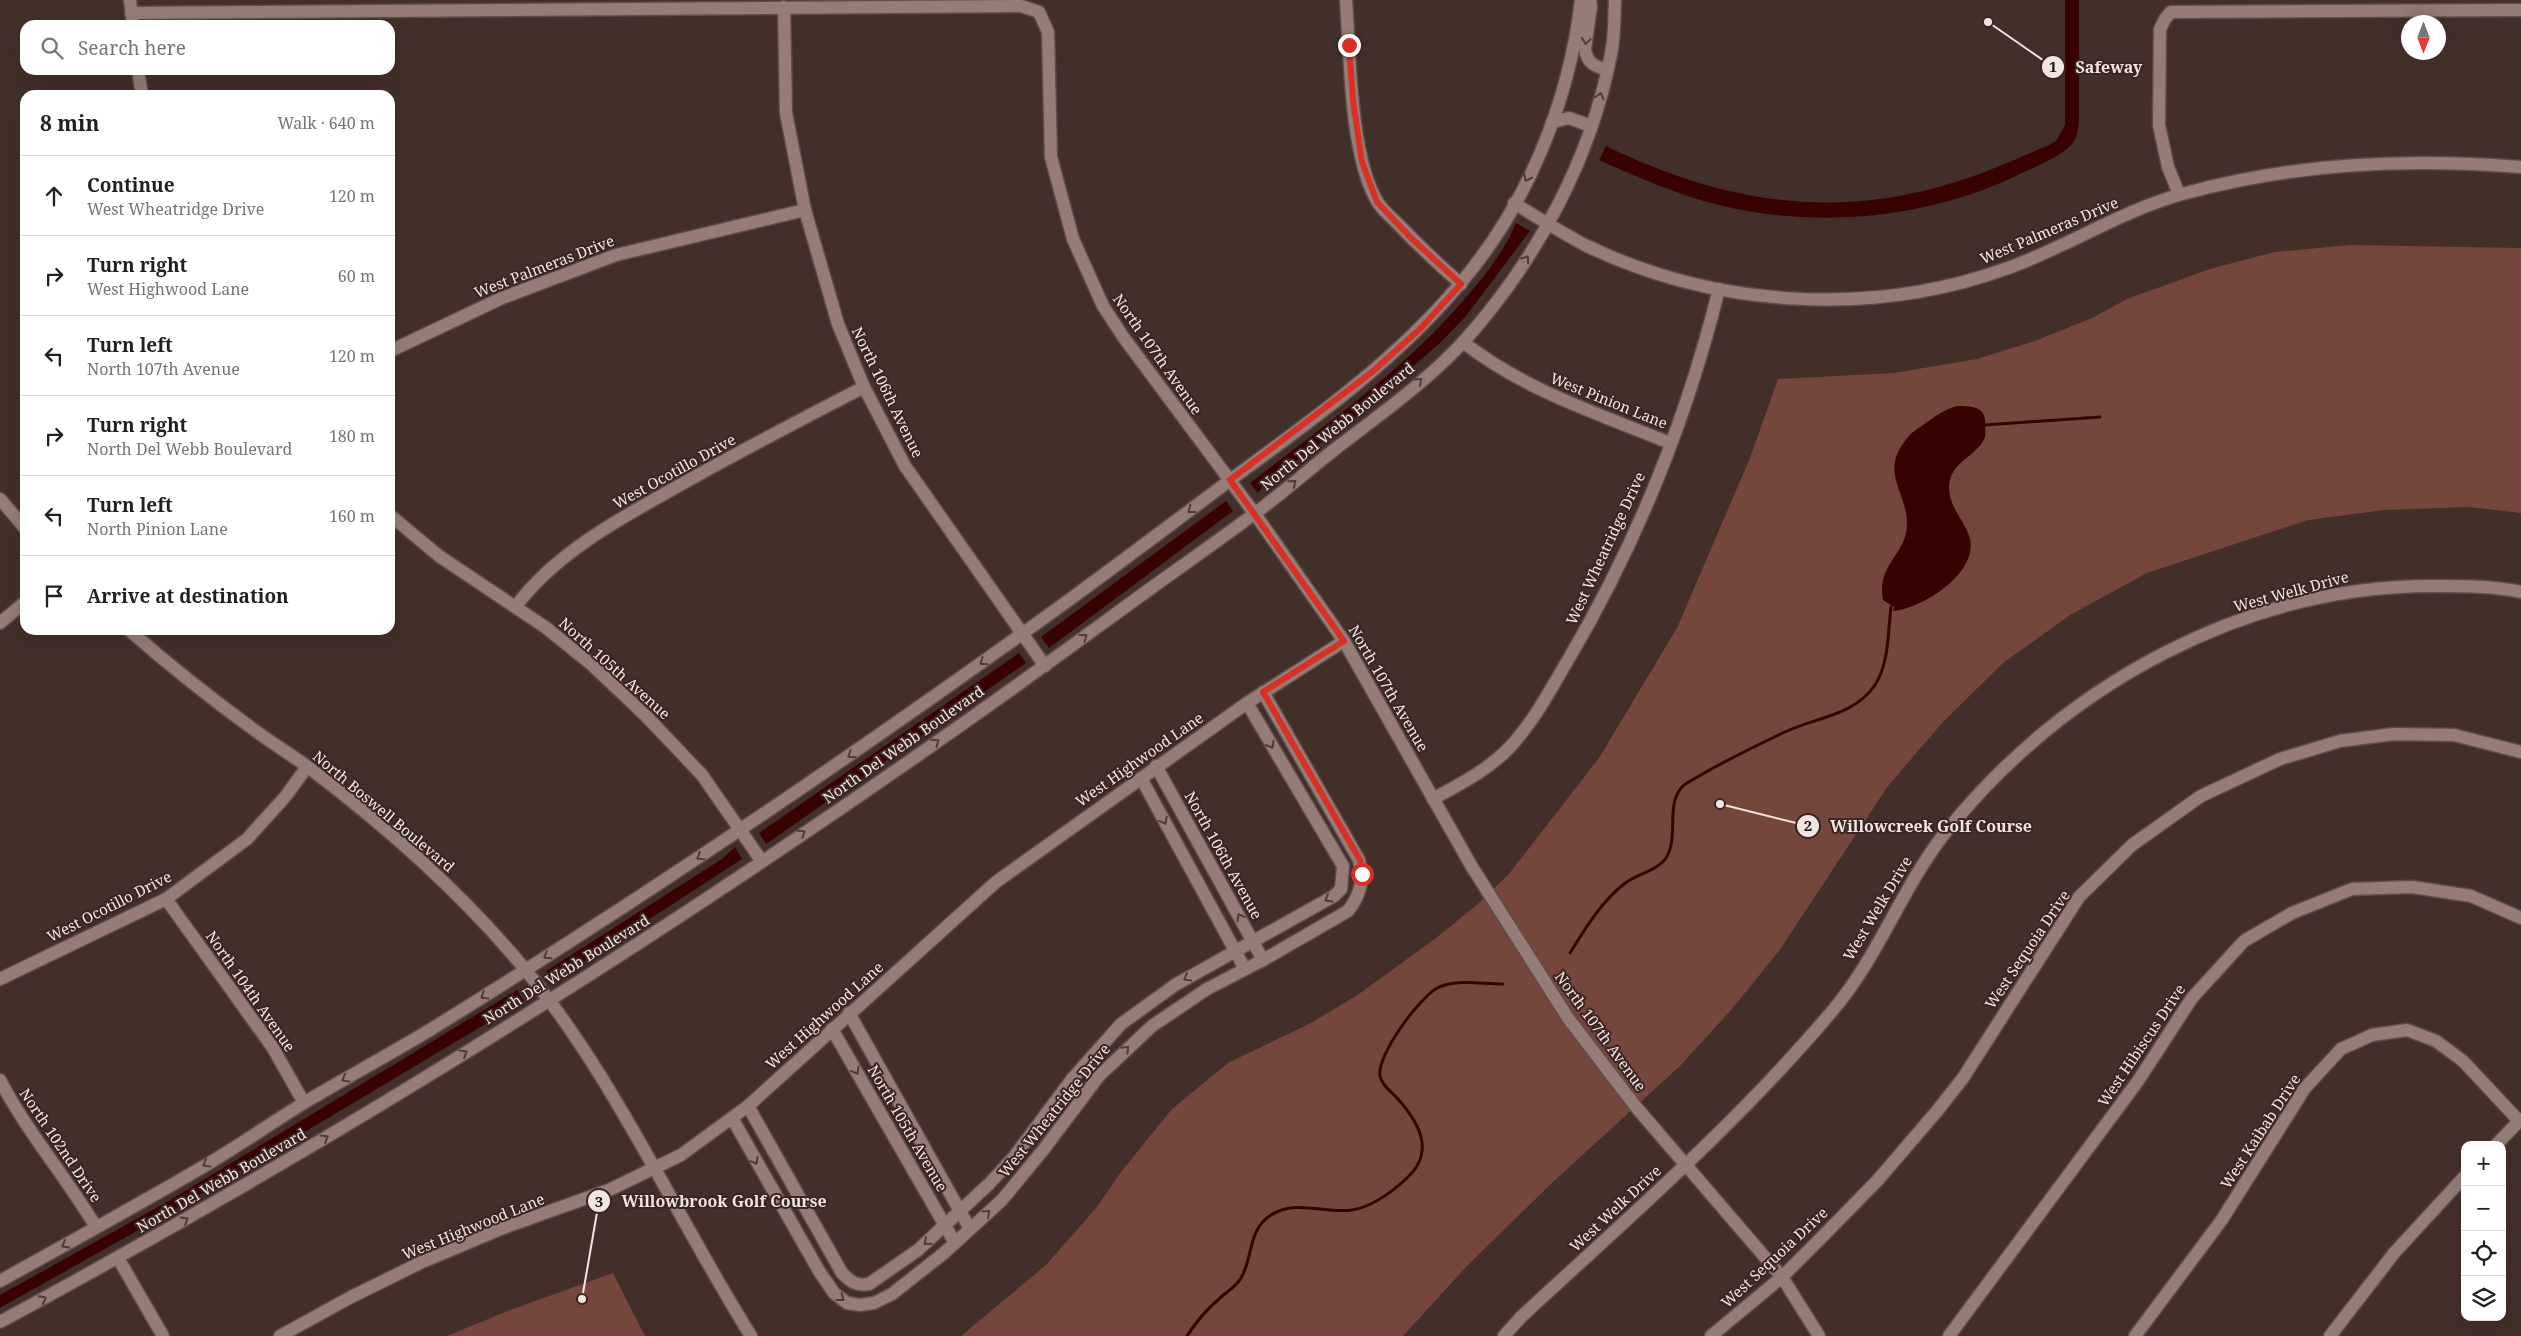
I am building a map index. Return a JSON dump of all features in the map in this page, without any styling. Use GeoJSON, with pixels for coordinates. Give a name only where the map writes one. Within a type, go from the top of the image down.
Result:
{"type":"FeatureCollection","features":[{"type":"Feature","properties":{"kind":"street"},"geometry":{"type":"LineString","coordinates":[[130,0],[132,19],[784,7]]}},
{"type":"Feature","properties":{"kind":"street"},"geometry":{"type":"LineString","coordinates":[[1346,0],[1353,101],[1362,162],[1377,202],[1412,239],[1461,284]]}},
{"type":"Feature","properties":{"kind":"street","name":"North Del Webb Boulevard"},"geometry":{"type":"LineString","coordinates":[[0,1281],[204,1166],[304,1103],[420,1036],[741,830],[1023,634],[1372,372],[1421,328],[1461,284],[1496,236],[1540,153],[1552,122],[1569,69],[1581,0]]}},
{"type":"Feature","properties":{"kind":"street"},"geometry":{"type":"LineString","coordinates":[[1590,0],[1586,56],[1590,63],[1607,70]]}},
{"type":"Feature","properties":{"kind":"street","name":"North Del Webb Boulevard"},"geometry":{"type":"LineString","coordinates":[[0,1322],[118,1258],[328,1136],[550,1000],[898,769],[1045,666],[1255,514],[1396,402],[1463,342],[1493,306],[1549,224],[1591,126],[1612,51],[1616,0]]}},
{"type":"Feature","properties":{"kind":"street","name":"North 107th Avenue"},"geometry":{"type":"LineString","coordinates":[[784,7],[1021,6],[1039,12],[1048,32],[1051,156],[1073,239],[1103,306],[1255,514],[1344,641],[1472,867],[1568,1018],[1684,1166],[1782,1277],[1819,1336]]}},
{"type":"Feature","properties":{"kind":"street","name":"North 106th Avenue"},"geometry":{"type":"LineString","coordinates":[[784,7],[786,113],[805,210],[838,324],[864,387],[918,486],[1045,666]]}},
{"type":"Feature","properties":{"kind":"street"},"geometry":{"type":"LineString","coordinates":[[2179,194],[2168,167],[2159,125],[2160,29],[2164,19],[2172,12],[2521,10]]}},
{"type":"Feature","properties":{"kind":"street"},"geometry":{"type":"LineString","coordinates":[[139,75],[141,90]]}},
{"type":"Feature","properties":{"kind":"street"},"geometry":{"type":"LineString","coordinates":[[1552,122],[1569,118],[1591,126]]}},
{"type":"Feature","properties":{"kind":"street","name":"West Palmeras Drive"},"geometry":{"type":"LineString","coordinates":[[1514,203],[1587,245],[1617,258],[1677,279],[1719,289],[1809,300],[1846,300],[1934,288],[2008,268],[2114,220],[2179,194],[2253,176],[2365,162],[2521,167]]}},
{"type":"Feature","properties":{"kind":"street","name":"West Palmeras Drive"},"geometry":{"type":"LineString","coordinates":[[395,349],[502,298],[616,255],[805,210]]}},
{"type":"Feature","properties":{"kind":"street","name":"West Wheatridge Drive"},"geometry":{"type":"LineString","coordinates":[[1433,799],[1473,777],[1508,749],[1536,714],[1610,583],[1643,513],[1693,382],[1719,289]]}},
{"type":"Feature","properties":{"kind":"street","name":"West Pinion Lane"},"geometry":{"type":"LineString","coordinates":[[1463,342],[1480,355],[1535,388],[1670,443]]}},
{"type":"Feature","properties":{"kind":"street","name":"West Ocotillo Drive"},"geometry":{"type":"LineString","coordinates":[[516,606],[533,583],[623,517],[715,465],[864,387]]}},
{"type":"Feature","properties":{"kind":"street"},"geometry":{"type":"LineString","coordinates":[[0,499],[20,522]]}},
{"type":"Feature","properties":{"kind":"street","name":"North 105th Avenue"},"geometry":{"type":"LineString","coordinates":[[395,519],[443,559],[516,606],[591,664],[646,716],[702,775],[761,860]]}},
{"type":"Feature","properties":{"kind":"street","name":"West Welk Drive"},"geometry":{"type":"LineString","coordinates":[[1504,1336],[1521,1317],[1684,1166],[1776,1074],[1836,1007],[1881,940],[1920,867],[1950,827],[2010,761],[2042,733],[2106,685],[2156,656],[2209,631],[2263,612],[2309,600],[2363,590],[2414,586],[2467,586],[2521,592]]}},
{"type":"Feature","properties":{"kind":"street"},"geometry":{"type":"LineString","coordinates":[[0,623],[20,606]]}},
{"type":"Feature","properties":{"kind":"street","name":"North Boswell Boulevard"},"geometry":{"type":"LineString","coordinates":[[136,635],[172,667],[307,767],[415,854],[465,902],[525,970],[550,1000],[617,1104],[713,1275],[751,1336]]}},
{"type":"Feature","properties":{"kind":"street","name":"West Highwood Lane"},"geometry":{"type":"LineString","coordinates":[[280,1336],[351,1297],[422,1262],[503,1228],[609,1190],[654,1170],[681,1154],[748,1106],[832,1028],[850,1014],[996,882],[1246,703],[1344,641]]}},
{"type":"Feature","properties":{"kind":"street","name":"West Wheatridge Drive"},"geometry":{"type":"LineString","coordinates":[[732,1118],[819,1271],[834,1293],[847,1303],[860,1305],[874,1303],[892,1294],[955,1243],[1002,1200],[1099,1076],[1130,1045],[1178,1007],[1207,989],[1263,960],[1348,911],[1359,893],[1362,874],[1360,860],[1263,692]]}},
{"type":"Feature","properties":{"kind":"street","name":"West Wheatridge Drive"},"geometry":{"type":"LineString","coordinates":[[748,1106],[842,1273],[850,1281],[860,1285],[869,1284],[918,1250],[960,1212],[1014,1157],[1072,1079],[1121,1024],[1175,984],[1334,896],[1341,889],[1344,878],[1343,866],[1246,703]]}},
{"type":"Feature","properties":{"kind":"street","name":"West Sequoia Drive"},"geometry":{"type":"LineString","coordinates":[[1711,1336],[1782,1277],[1876,1181],[1948,1098],[1963,1078],[2079,897],[2132,845],[2201,796],[2280,759],[2349,740],[2394,734],[2454,735],[2521,752]]}},
{"type":"Feature","properties":{"kind":"street","name":"North 106th Avenue"},"geometry":{"type":"LineString","coordinates":[[1156,766],[1263,960]]}},
{"type":"Feature","properties":{"kind":"street","name":"West Ocotillo Drive"},"geometry":{"type":"LineString","coordinates":[[0,979],[166,899],[247,839],[285,797],[307,767]]}},
{"type":"Feature","properties":{"kind":"street"},"geometry":{"type":"LineString","coordinates":[[1141,778],[1245,969]]}},
{"type":"Feature","properties":{"kind":"street","name":"West Hibiscus Drive"},"geometry":{"type":"LineString","coordinates":[[1949,1336],[2138,1081],[2192,998],[2244,941],[2292,913],[2352,889],[2412,887],[2471,896],[2521,918]]}},
{"type":"Feature","properties":{"kind":"street","name":"North 104th Avenue"},"geometry":{"type":"LineString","coordinates":[[166,899],[272,1048],[304,1103]]}},
{"type":"Feature","properties":{"kind":"street","name":"North 105th Avenue"},"geometry":{"type":"LineString","coordinates":[[850,1014],[970,1229]]}},
{"type":"Feature","properties":{"kind":"street","name":"North 105th Avenue"},"geometry":{"type":"LineString","coordinates":[[832,1028],[955,1243]]}},
{"type":"Feature","properties":{"kind":"street","name":"West Kaibab Drive"},"geometry":{"type":"LineString","coordinates":[[2135,1336],[2221,1221],[2304,1088],[2341,1049],[2372,1036],[2407,1030],[2436,1041],[2463,1061],[2520,1120]]}},
{"type":"Feature","properties":{"kind":"street","name":"North 102nd Drive"},"geometry":{"type":"LineString","coordinates":[[0,1080],[22,1117],[76,1194],[96,1227]]}},
{"type":"Feature","properties":{"kind":"street"},"geometry":{"type":"LineString","coordinates":[[2500,1141],[2520,1120]]}},
{"type":"Feature","properties":{"kind":"street"},"geometry":{"type":"LineString","coordinates":[[2330,1336],[2396,1252],[2461,1180]]}},
{"type":"Feature","properties":{"kind":"street"},"geometry":{"type":"LineString","coordinates":[[118,1258],[163,1336]]}},
{"type":"Feature","properties":{"kind":"shaded area"},"geometry":{"type":"Polygon","coordinates":[[[2065,0],[2079,0],[2079,120],[2076,138],[2070,146],[2056,156],[1981,191],[1945,202],[1870,216],[1794,217],[1756,212],[1703,201],[1658,185],[1599,160],[1606,146],[1688,179],[1729,191],[1770,199],[1812,202],[1855,202],[1898,196],[1942,186],[1969,177],[2049,145],[2056,141],[2065,125],[2065,0]]]}},
{"type":"Feature","properties":{"kind":"shaded area"},"geometry":{"type":"Polygon","coordinates":[[[1516,223],[1530,231],[1466,316],[1442,341],[1359,414],[1263,486],[1258,493],[1250,483],[1364,395],[1444,322],[1489,270],[1507,243],[1516,223]]]}},
{"type":"Feature","properties":{"kind":"shaded area"},"geometry":{"type":"Polygon","coordinates":[[[2351,245],[2521,248],[2521,513],[2470,507],[2384,510],[2308,520],[2147,573],[2070,615],[2003,663],[1942,723],[1888,786],[1779,951],[1731,1010],[1680,1066],[1554,1181],[1467,1266],[1403,1336],[961,1336],[1046,1265],[1097,1207],[1121,1172],[1172,1109],[1228,1063],[1311,1023],[1359,994],[1436,938],[1479,903],[1509,874],[1599,758],[1677,628],[1750,458],[1778,379],[1894,373],[1977,359],[2035,341],[2092,318],[2127,299],[2210,269],[2274,252],[2351,245]]]}},
{"type":"Feature","properties":{"kind":"shaded area"},"geometry":{"type":"Polygon","coordinates":[[[1957,406],[1973,407],[1984,414],[1985,419],[1984,440],[1957,467],[1950,479],[1949,487],[1954,508],[1968,532],[1970,552],[1957,576],[1945,587],[1918,604],[1893,611],[1894,607],[1883,600],[1883,579],[1903,541],[1907,521],[1895,478],[1896,457],[1902,445],[1913,432],[1941,413],[1957,406]]]}},
{"type":"Feature","properties":{"kind":"shaded area"},"geometry":{"type":"Polygon","coordinates":[[[1226,501],[1233,511],[1049,648],[1041,637],[1226,501]]]}},
{"type":"Feature","properties":{"kind":"shaded area"},"geometry":{"type":"Polygon","coordinates":[[[1019,653],[1026,663],[766,844],[759,833],[1019,653]]]}},
{"type":"Feature","properties":{"kind":"shaded area"},"geometry":{"type":"Polygon","coordinates":[[[735,847],[742,859],[553,982],[546,971],[722,859],[735,847]]]}},
{"type":"Feature","properties":{"kind":"shaded area"},"geometry":{"type":"Polygon","coordinates":[[[517,990],[524,1001],[174,1210],[0,1308],[0,1295],[167,1202],[517,990]]]}},
{"type":"Feature","properties":{"kind":"shaded area"},"geometry":{"type":"Polygon","coordinates":[[[613,1273],[645,1336],[447,1336],[510,1310],[613,1273]]]}},
{"type":"Feature","properties":{"kind":"waterway"},"geometry":{"type":"LineString","coordinates":[[1985,425],[2100,417]]}},
{"type":"Feature","properties":{"kind":"waterway"},"geometry":{"type":"LineString","coordinates":[[1570,953],[1594,916],[1616,891],[1629,881],[1657,866],[1666,858],[1672,840],[1675,801],[1678,792],[1684,785],[1785,732],[1845,710],[1866,695],[1880,677],[1883,667],[1891,607]]}},
{"type":"Feature","properties":{"kind":"waterway"},"geometry":{"type":"LineString","coordinates":[[1187,1336],[1206,1312],[1239,1281],[1245,1270],[1258,1228],[1271,1215],[1281,1210],[1300,1207],[1342,1211],[1367,1206],[1395,1188],[1416,1168],[1422,1148],[1421,1138],[1413,1118],[1381,1080],[1381,1067],[1385,1055],[1411,1013],[1431,992],[1439,987],[1454,983],[1503,984]]}},
{"type":"Feature","properties":{"kind":"place","name":"Safeway"},"geometry":{"type":"Point","coordinates":[1988,22]}},
{"type":"Feature","properties":{"kind":"place","name":"Willowcreek Golf Course"},"geometry":{"type":"Point","coordinates":[1720,804]}},
{"type":"Feature","properties":{"kind":"place","name":"Willowbrook Golf Course"},"geometry":{"type":"Point","coordinates":[582,1299]}},
{"type":"Feature","properties":{"kind":"route"},"geometry":{"type":"LineString","coordinates":[[1349,45],[1353,101],[1362,162],[1377,202],[1412,239],[1461,284],[1421,328],[1372,372],[1304,426],[1230,480],[1344,641],[1263,692],[1317,782],[1360,860],[1362,874]]}}]}
